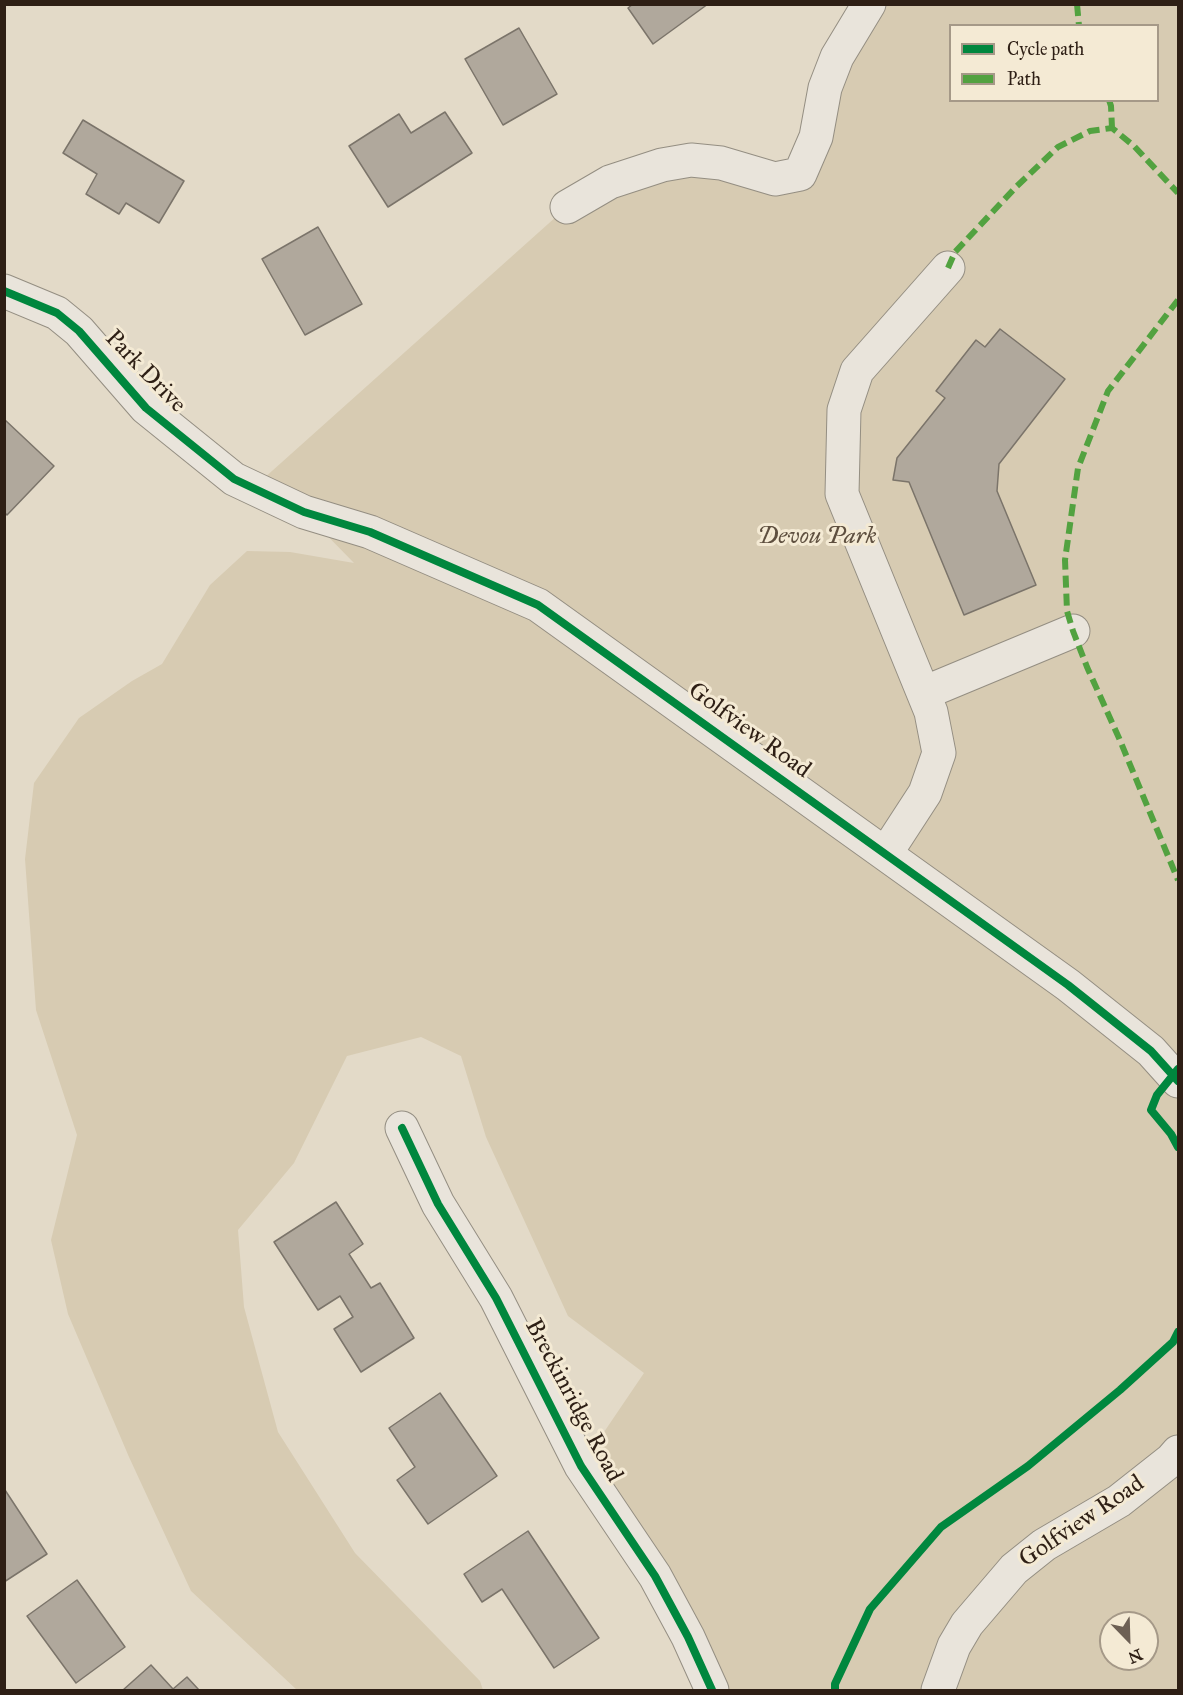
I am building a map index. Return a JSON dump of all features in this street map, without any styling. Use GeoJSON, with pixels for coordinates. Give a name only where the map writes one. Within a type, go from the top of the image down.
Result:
{"type":"FeatureCollection","features":[{"type":"Feature","properties":{"kind":"street"},"geometry":{"type":"LineString","coordinates":[[567,207],[610,182],[662,165],[691,160],[721,163],[775,179],[800,174],[816,137],[825,88],[837,57],[870,4]]}},
{"type":"Feature","properties":{"kind":"street"},"geometry":{"type":"LineString","coordinates":[[886,853],[925,793],[939,753],[931,712],[924,693],[842,494],[844,410],[857,371],[948,268]]}},
{"type":"Feature","properties":{"kind":"street","name":"Park Drive"},"geometry":{"type":"LineString","coordinates":[[4,291],[57,313],[79,331],[146,408],[234,479],[253,488]]}},
{"type":"Feature","properties":{"kind":"street","name":"Golfview Road"},"geometry":{"type":"LineString","coordinates":[[253,488],[304,512],[370,532],[538,604],[1068,985],[1151,1051],[1179,1081]]}},
{"type":"Feature","properties":{"kind":"street"},"geometry":{"type":"LineString","coordinates":[[924,693],[1073,631]]}},
{"type":"Feature","properties":{"kind":"street","name":"Breckinridge Road"},"geometry":{"type":"LineString","coordinates":[[402,1128],[438,1204],[496,1298],[581,1466],[655,1576],[688,1637],[712,1690]]}},
{"type":"Feature","properties":{"kind":"street","name":"Golfview Road"},"geometry":{"type":"LineString","coordinates":[[938,1690],[954,1646],[967,1624],[1014,1569],[1044,1545],[1119,1501],[1179,1452]]}},
{"type":"Feature","properties":{"kind":"green space","name":"Devou Park"},"geometry":{"type":"Polygon","coordinates":[[[869,5],[1178,5],[1178,1690],[712,1690],[581,1466],[644,1373],[568,1316],[486,1137],[461,1056],[421,1037],[347,1056],[294,1163],[238,1230],[244,1307],[278,1432],[355,1553],[480,1681],[483,1690],[297,1690],[191,1591],[129,1457],[68,1314],[51,1240],[77,1135],[36,1010],[25,859],[34,783],[79,718],[132,681],[162,664],[210,585],[247,551],[290,552],[354,563],[304,512],[253,488],[567,207],[662,165],[800,174],[869,5]]]}},
{"type":"Feature","properties":{"kind":"building"},"geometry":{"type":"Polygon","coordinates":[[[633,4],[708,4],[653,44],[628,8],[633,4]]]}},
{"type":"Feature","properties":{"kind":"building"},"geometry":{"type":"Polygon","coordinates":[[[519,28],[557,94],[503,125],[465,59],[519,28]]]}},
{"type":"Feature","properties":{"kind":"building"},"geometry":{"type":"Polygon","coordinates":[[[445,112],[472,153],[388,207],[349,146],[399,114],[411,133],[445,112]]]}},
{"type":"Feature","properties":{"kind":"building"},"geometry":{"type":"Polygon","coordinates":[[[83,120],[184,181],[159,223],[126,203],[119,214],[86,194],[97,174],[63,153],[83,120]]]}},
{"type":"Feature","properties":{"kind":"building"},"geometry":{"type":"Polygon","coordinates":[[[318,227],[362,304],[305,335],[262,259],[318,227]]]}},
{"type":"Feature","properties":{"kind":"building"},"geometry":{"type":"Polygon","coordinates":[[[1000,329],[1065,379],[999,464],[997,491],[1036,585],[964,615],[909,482],[893,480],[897,458],[945,398],[936,391],[976,340],[985,347],[1000,329]]]}},
{"type":"Feature","properties":{"kind":"building"},"geometry":{"type":"Polygon","coordinates":[[[4,419],[54,466],[7,515],[4,512],[4,419]]]}},
{"type":"Feature","properties":{"kind":"building"},"geometry":{"type":"Polygon","coordinates":[[[336,1202],[363,1244],[349,1254],[371,1288],[380,1283],[414,1338],[361,1372],[334,1329],[353,1317],[340,1296],[318,1310],[274,1242],[336,1202]]]}},
{"type":"Feature","properties":{"kind":"building"},"geometry":{"type":"Polygon","coordinates":[[[440,1393],[497,1476],[428,1524],[397,1480],[415,1467],[389,1428],[440,1393]]]}},
{"type":"Feature","properties":{"kind":"building"},"geometry":{"type":"Polygon","coordinates":[[[4,1490],[47,1554],[4,1582],[4,1490]]]}},
{"type":"Feature","properties":{"kind":"building"},"geometry":{"type":"Polygon","coordinates":[[[528,1531],[599,1638],[554,1668],[502,1589],[482,1602],[464,1574],[528,1531]]]}},
{"type":"Feature","properties":{"kind":"building"},"geometry":{"type":"Polygon","coordinates":[[[77,1580],[125,1647],[76,1683],[27,1616],[77,1580]]]}},
{"type":"Feature","properties":{"kind":"building"},"geometry":{"type":"Polygon","coordinates":[[[151,1665],[173,1689],[187,1677],[199,1690],[123,1690],[151,1665]]]}},
{"type":"Feature","properties":{"kind":"marked path"},"geometry":{"type":"LineString","coordinates":[[1077,4],[1079,24]]}},
{"type":"Feature","properties":{"kind":"marked path"},"geometry":{"type":"LineString","coordinates":[[1110,102],[1112,128]]}},
{"type":"Feature","properties":{"kind":"marked path"},"geometry":{"type":"LineString","coordinates":[[948,268],[955,252],[1016,187],[1058,147],[1090,131],[1112,128],[1134,146],[1178,193]]}},
{"type":"Feature","properties":{"kind":"marked path"},"geometry":{"type":"LineString","coordinates":[[1178,300],[1108,391],[1078,468],[1065,560],[1067,611],[1073,631],[1178,880]]}},
{"type":"Feature","properties":{"kind":"cycle path"},"geometry":{"type":"LineString","coordinates":[[4,291],[57,313],[79,331],[146,408],[234,479],[304,512],[370,532],[538,605],[1068,985],[1151,1051],[1178,1081]]}},
{"type":"Feature","properties":{"kind":"cycle path"},"geometry":{"type":"LineString","coordinates":[[1178,1069],[1157,1095],[1151,1110],[1171,1134],[1178,1147]]}},
{"type":"Feature","properties":{"kind":"cycle path"},"geometry":{"type":"LineString","coordinates":[[402,1128],[438,1204],[496,1298],[581,1466],[655,1576],[688,1637],[712,1690]]}},
{"type":"Feature","properties":{"kind":"cycle path"},"geometry":{"type":"LineString","coordinates":[[835,1690],[835,1684],[870,1609],[941,1527],[1028,1466],[1120,1390],[1173,1342],[1178,1332]]}}]}
